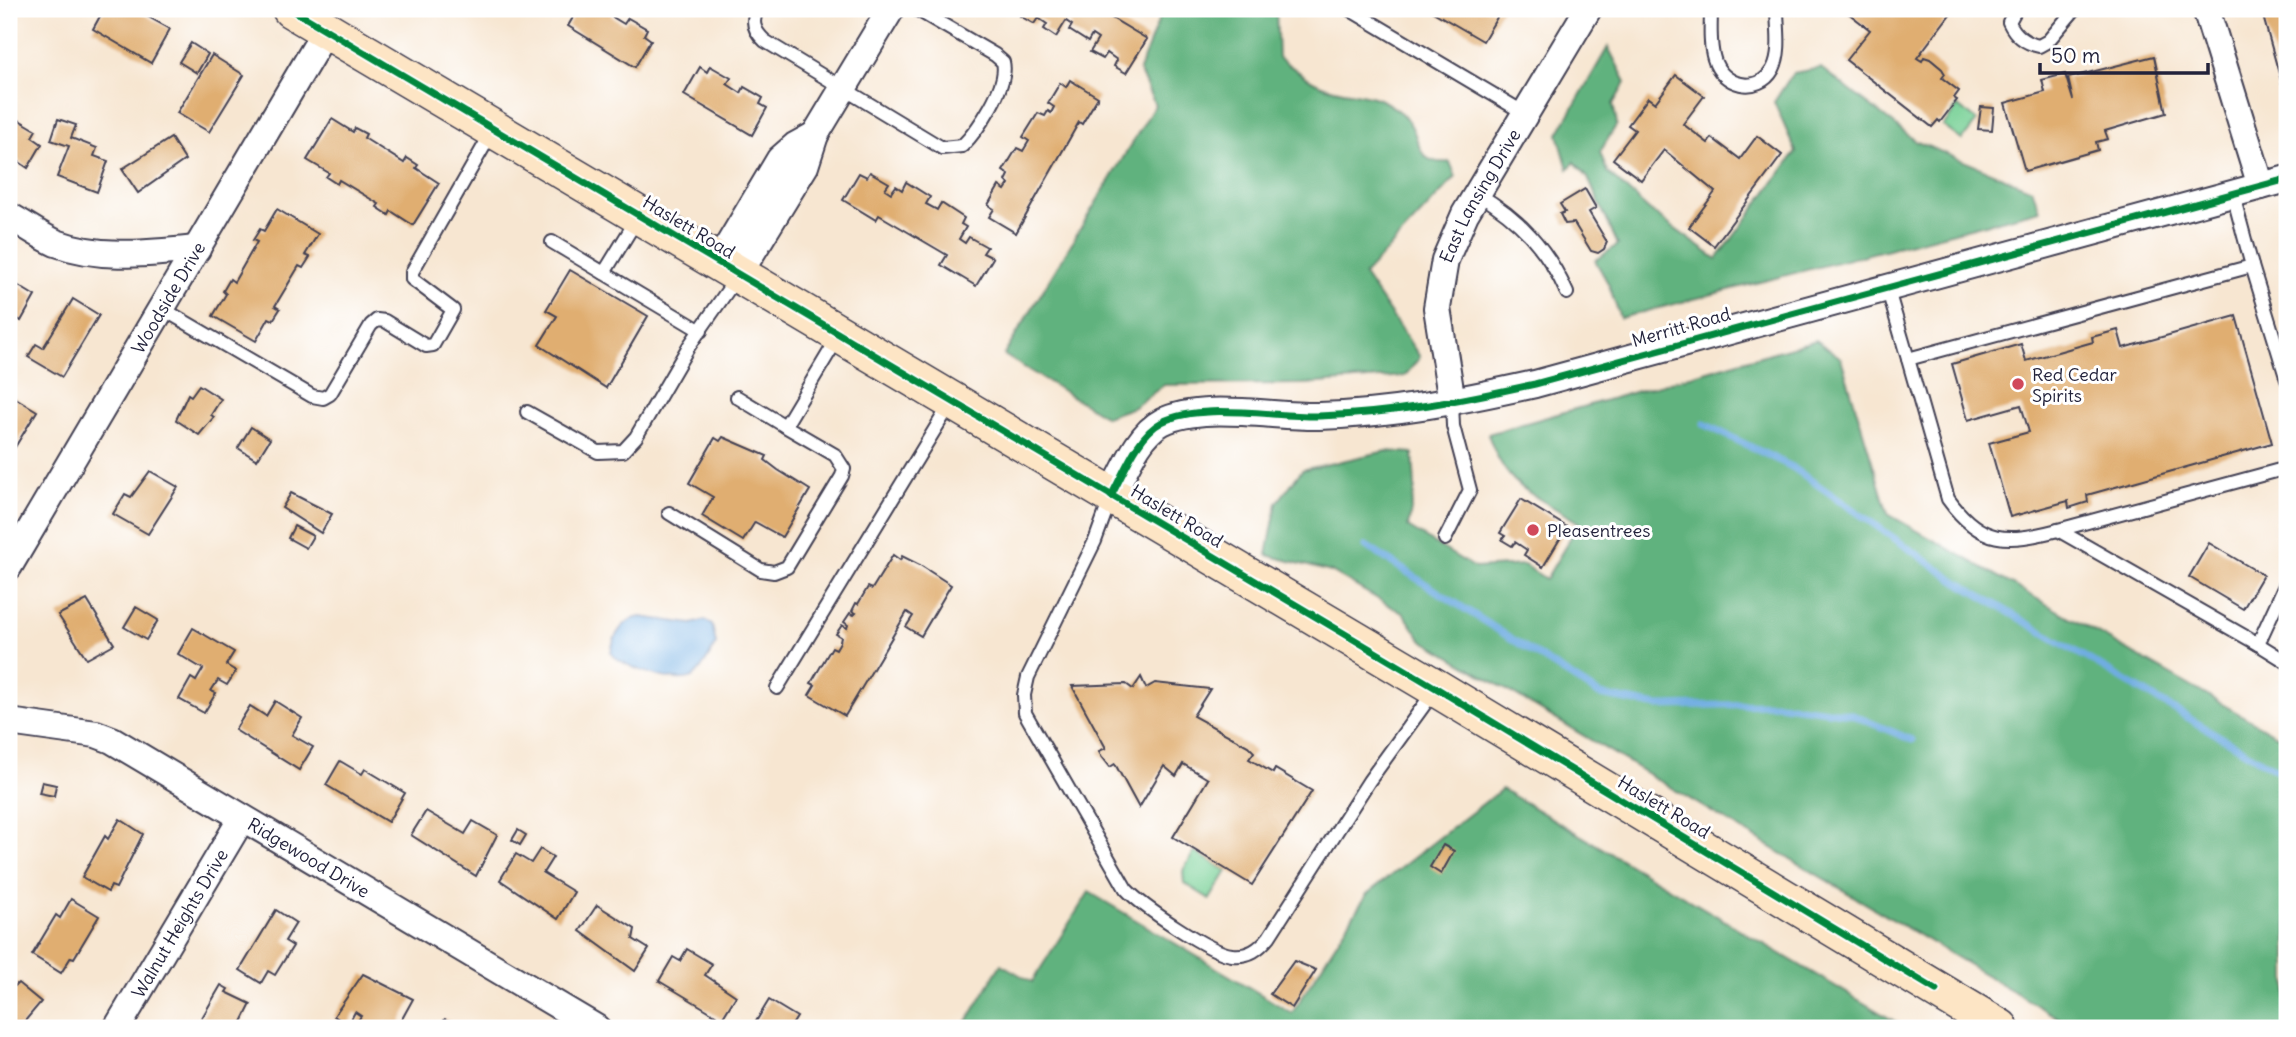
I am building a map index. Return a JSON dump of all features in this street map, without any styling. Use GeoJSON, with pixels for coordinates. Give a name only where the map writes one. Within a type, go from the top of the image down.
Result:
{"type":"FeatureCollection","features":[{"type":"Feature","properties":{"kind":"main road","name":"Haslett Road"},"geometry":{"type":"LineString","coordinates":[[291,9],[328,25],[639,216],[1436,688],[2000,1028]]}},
{"type":"Feature","properties":{"kind":"street"},"geometry":{"type":"LineString","coordinates":[[728,269],[780,159],[795,146],[815,135],[891,9]]}},
{"type":"Feature","properties":{"kind":"street","name":"East Lansing Drive"},"geometry":{"type":"LineString","coordinates":[[1452,402],[1437,308],[1439,284],[1454,238],[1588,9]]}},
{"type":"Feature","properties":{"kind":"street"},"geometry":{"type":"LineString","coordinates":[[2206,9],[2261,186]]}},
{"type":"Feature","properties":{"kind":"street","name":"Woodside Drive"},"geometry":{"type":"LineString","coordinates":[[9,566],[163,309],[328,25]]}},
{"type":"Feature","properties":{"kind":"street","name":"Merritt Road"},"geometry":{"type":"LineString","coordinates":[[1111,496],[1141,443],[1158,424],[1178,414],[1209,412],[1319,416],[1452,402],[1535,384],[2287,179]]}},
{"type":"Feature","properties":{"kind":"street"},"geometry":{"type":"LineString","coordinates":[[9,216],[56,242],[97,253],[137,254],[197,249]]}},
{"type":"Feature","properties":{"kind":"street","name":"Ridgewood Drive"},"geometry":{"type":"LineString","coordinates":[[9,722],[96,734],[112,740],[596,1028]]}},
{"type":"Feature","properties":{"kind":"street","name":"Walnut Heights Drive"},"geometry":{"type":"LineString","coordinates":[[117,1028],[242,818]]}},
{"type":"Feature","properties":{"kind":"lane"},"geometry":{"type":"LineString","coordinates":[[758,9],[754,24],[757,34],[765,41],[942,148],[962,146],[971,137],[1004,82],[1003,62],[916,9]]}},
{"type":"Feature","properties":{"kind":"lane"},"geometry":{"type":"LineString","coordinates":[[1349,9],[1526,114]]}},
{"type":"Feature","properties":{"kind":"lane"},"geometry":{"type":"LineString","coordinates":[[1711,9],[1714,61],[1722,75],[1736,84],[1746,85],[1759,82],[1773,68],[1777,57],[1777,9]]}},
{"type":"Feature","properties":{"kind":"lane"},"geometry":{"type":"LineString","coordinates":[[2016,9],[2009,22],[2013,31],[2029,44],[2039,46],[2048,41],[2075,9]]}},
{"type":"Feature","properties":{"kind":"lane"},"geometry":{"type":"LineString","coordinates":[[163,309],[312,396],[323,398],[330,394],[371,325],[377,320],[385,321],[426,346],[433,345],[453,310],[416,285],[412,272],[494,129]]}},
{"type":"Feature","properties":{"kind":"lane"},"geometry":{"type":"LineString","coordinates":[[1478,194],[1505,210],[1536,240],[1554,264],[1567,293]]}},
{"type":"Feature","properties":{"kind":"lane"},"geometry":{"type":"LineString","coordinates":[[2233,195],[2287,380]]}},
{"type":"Feature","properties":{"kind":"lane"},"geometry":{"type":"LineString","coordinates":[[604,273],[639,216]]}},
{"type":"Feature","properties":{"kind":"lane"},"geometry":{"type":"LineString","coordinates":[[552,242],[701,331]]}},
{"type":"Feature","properties":{"kind":"lane"},"geometry":{"type":"LineString","coordinates":[[1908,359],[2252,266]]}},
{"type":"Feature","properties":{"kind":"lane"},"geometry":{"type":"LineString","coordinates":[[527,412],[598,452],[623,451],[636,437],[701,331],[728,269]]}},
{"type":"Feature","properties":{"kind":"lane"},"geometry":{"type":"LineString","coordinates":[[1887,286],[1948,499],[1961,517],[1979,532],[2001,540],[2025,538],[2287,468]]}},
{"type":"Feature","properties":{"kind":"lane"},"geometry":{"type":"LineString","coordinates":[[785,426],[839,335]]}},
{"type":"Feature","properties":{"kind":"lane"},"geometry":{"type":"LineString","coordinates":[[669,513],[761,570],[774,572],[787,566],[842,476],[844,469],[835,456],[737,397]]}},
{"type":"Feature","properties":{"kind":"lane"},"geometry":{"type":"LineString","coordinates":[[1445,539],[1470,490],[1453,426],[1452,402]]}},
{"type":"Feature","properties":{"kind":"lane"},"geometry":{"type":"LineString","coordinates":[[777,688],[951,403]]}},
{"type":"Feature","properties":{"kind":"lane"},"geometry":{"type":"LineString","coordinates":[[1111,496],[1095,541],[1028,677],[1024,695],[1025,713],[1126,889],[1140,904],[1215,949],[1230,956],[1258,950],[1369,781],[1436,688]]}},
{"type":"Feature","properties":{"kind":"lane"},"geometry":{"type":"LineString","coordinates":[[2058,530],[2287,662]]}},
{"type":"Feature","properties":{"kind":"lane"},"geometry":{"type":"LineString","coordinates":[[2258,644],[2287,582]]}},
{"type":"Feature","properties":{"kind":"green space"},"geometry":{"type":"Polygon","coordinates":[[[1163,9],[1276,9],[1278,57],[1319,84],[1384,101],[1411,125],[1423,154],[1437,162],[1450,162],[1456,177],[1364,275],[1420,357],[1405,376],[1306,384],[1164,385],[1134,407],[1106,417],[1004,355],[1155,105],[1139,70],[1163,9]]]}},
{"type":"Feature","properties":{"kind":"green space"},"geometry":{"type":"Polygon","coordinates":[[[1608,47],[1626,82],[1613,104],[1617,124],[1600,152],[1607,172],[1649,210],[1717,259],[1796,152],[1774,102],[1793,73],[1821,68],[1917,142],[2032,189],[2040,210],[1620,318],[1609,285],[1595,260],[1618,245],[1588,178],[1575,162],[1568,169],[1558,134],[1608,47]]]}},
{"type":"Feature","properties":{"kind":"green space"},"geometry":{"type":"Polygon","coordinates":[[[1958,106],[1977,121],[1962,140],[1943,126],[1958,106]]]}},
{"type":"Feature","properties":{"kind":"green space"},"geometry":{"type":"Polygon","coordinates":[[[1816,340],[1841,358],[1888,514],[2287,741],[2287,1028],[2075,1028],[1421,639],[1404,614],[1331,572],[1267,555],[1277,503],[1302,470],[1386,451],[1413,453],[1415,487],[1408,527],[1475,568],[1524,565],[1546,579],[1579,523],[1513,479],[1495,453],[1488,434],[1816,340]]]}},
{"type":"Feature","properties":{"kind":"green space"},"geometry":{"type":"Polygon","coordinates":[[[1502,789],[1906,1028],[963,1028],[1001,964],[1032,982],[1089,892],[1292,1013],[1367,894],[1502,789]]]}},
{"type":"Feature","properties":{"kind":"green space"},"geometry":{"type":"Polygon","coordinates":[[[1194,852],[1227,871],[1210,899],[1184,883],[1183,871],[1194,852]]]}},
{"type":"Feature","properties":{"kind":"water"},"geometry":{"type":"Polygon","coordinates":[[[641,617],[692,624],[705,620],[712,625],[716,644],[694,676],[676,679],[651,674],[626,664],[611,653],[620,629],[629,621],[641,617]]]}},
{"type":"Feature","properties":{"kind":"building"},"geometry":{"type":"Polygon","coordinates":[[[104,9],[134,9],[170,29],[151,63],[93,29],[104,9]]]}},
{"type":"Feature","properties":{"kind":"building"},"geometry":{"type":"Polygon","coordinates":[[[578,9],[613,9],[611,16],[624,24],[628,18],[647,29],[644,35],[651,40],[635,67],[568,26],[578,9]]]}},
{"type":"Feature","properties":{"kind":"building"},"geometry":{"type":"Polygon","coordinates":[[[1024,9],[1110,9],[1115,12],[1112,18],[1147,39],[1126,73],[1114,66],[1117,60],[1107,53],[1103,59],[1090,52],[1098,39],[1092,35],[1088,42],[1069,30],[1072,25],[1066,21],[1056,37],[1044,29],[1047,24],[1038,18],[1034,24],[1020,16],[1024,9]]]}},
{"type":"Feature","properties":{"kind":"building"},"geometry":{"type":"Polygon","coordinates":[[[1428,9],[1502,9],[1483,41],[1428,9]]]}},
{"type":"Feature","properties":{"kind":"building"},"geometry":{"type":"Polygon","coordinates":[[[1843,9],[1954,9],[1917,58],[1922,61],[1924,57],[1930,59],[1942,69],[1945,74],[1942,78],[1959,91],[1954,98],[1957,100],[1940,122],[1938,120],[1932,127],[1846,60],[1870,30],[1843,9]]]}},
{"type":"Feature","properties":{"kind":"building"},"geometry":{"type":"Polygon","coordinates":[[[2261,9],[2287,9],[2287,86],[2283,88],[2261,9]]]}},
{"type":"Feature","properties":{"kind":"building"},"geometry":{"type":"Polygon","coordinates":[[[191,43],[208,54],[197,73],[179,62],[191,43]]]}},
{"type":"Feature","properties":{"kind":"building"},"geometry":{"type":"Polygon","coordinates":[[[212,55],[244,75],[209,132],[177,113],[212,55]]]}},
{"type":"Feature","properties":{"kind":"building"},"geometry":{"type":"Polygon","coordinates":[[[2154,56],[2166,113],[2105,131],[2108,139],[2096,142],[2098,150],[2025,171],[2005,103],[2045,92],[2042,80],[2065,74],[2073,100],[2068,78],[2154,56]]]}},
{"type":"Feature","properties":{"kind":"building"},"geometry":{"type":"Polygon","coordinates":[[[710,66],[731,78],[727,84],[741,93],[744,87],[763,98],[760,104],[767,108],[752,135],[684,95],[700,67],[707,72],[710,66]]]}},
{"type":"Feature","properties":{"kind":"building"},"geometry":{"type":"Polygon","coordinates":[[[1676,75],[1704,96],[1683,124],[1708,143],[1712,138],[1740,159],[1757,136],[1782,155],[1714,246],[1689,227],[1715,192],[1664,150],[1641,180],[1613,159],[1635,130],[1628,125],[1648,98],[1655,103],[1676,75]]]}},
{"type":"Feature","properties":{"kind":"building"},"geometry":{"type":"Polygon","coordinates":[[[1070,80],[1098,97],[1082,124],[1079,122],[1016,233],[989,217],[994,209],[988,205],[999,186],[1005,190],[1009,184],[1006,181],[1009,175],[1003,171],[1017,148],[1023,151],[1029,141],[1023,137],[1038,113],[1045,116],[1048,111],[1051,113],[1054,107],[1048,103],[1060,83],[1066,87],[1070,80]]]}},
{"type":"Feature","properties":{"kind":"building"},"geometry":{"type":"Polygon","coordinates":[[[1981,107],[1994,108],[1992,130],[1978,129],[1981,107]]]}},
{"type":"Feature","properties":{"kind":"building"},"geometry":{"type":"Polygon","coordinates":[[[9,114],[36,130],[32,137],[42,144],[28,168],[9,155],[9,114]]]}},
{"type":"Feature","properties":{"kind":"building"},"geometry":{"type":"Polygon","coordinates":[[[58,119],[76,125],[71,138],[97,148],[94,156],[108,161],[97,192],[57,177],[69,146],[51,140],[58,119]]]}},
{"type":"Feature","properties":{"kind":"building"},"geometry":{"type":"Polygon","coordinates":[[[332,119],[353,132],[355,128],[366,134],[364,138],[404,163],[407,158],[418,165],[416,168],[439,183],[413,225],[391,211],[389,215],[377,207],[379,204],[339,180],[337,184],[326,177],[329,173],[307,160],[332,119]]]}},
{"type":"Feature","properties":{"kind":"building"},"geometry":{"type":"Polygon","coordinates":[[[171,138],[185,160],[138,193],[122,169],[171,138]]]}},
{"type":"Feature","properties":{"kind":"building"},"geometry":{"type":"Polygon","coordinates":[[[870,172],[889,183],[885,189],[891,193],[896,186],[902,190],[906,182],[930,197],[926,204],[937,210],[941,203],[964,218],[961,224],[966,227],[959,239],[965,243],[969,237],[987,247],[983,253],[993,258],[976,286],[941,265],[947,255],[879,215],[876,220],[843,200],[859,173],[867,177],[870,172]]]}},
{"type":"Feature","properties":{"kind":"building"},"geometry":{"type":"Polygon","coordinates":[[[1585,189],[1596,208],[1589,212],[1607,242],[1604,249],[1598,253],[1591,251],[1574,223],[1565,224],[1560,214],[1565,212],[1560,204],[1585,189]]]}},
{"type":"Feature","properties":{"kind":"building"},"geometry":{"type":"Polygon","coordinates":[[[277,209],[318,234],[305,255],[310,257],[303,268],[299,266],[275,306],[280,309],[273,320],[269,318],[256,341],[213,316],[226,294],[223,291],[230,279],[234,282],[257,242],[253,240],[260,229],[264,231],[277,209]]]}},
{"type":"Feature","properties":{"kind":"building"},"geometry":{"type":"Polygon","coordinates":[[[570,270],[648,316],[606,388],[539,345],[557,316],[546,310],[570,270]]]}},
{"type":"Feature","properties":{"kind":"building"},"geometry":{"type":"Polygon","coordinates":[[[9,280],[35,296],[21,321],[9,313],[9,280]]]}},
{"type":"Feature","properties":{"kind":"building"},"geometry":{"type":"Polygon","coordinates":[[[73,299],[99,315],[62,377],[28,357],[36,344],[43,348],[73,299]]]}},
{"type":"Feature","properties":{"kind":"building"},"geometry":{"type":"Polygon","coordinates":[[[2236,316],[2272,443],[2087,495],[2088,502],[2069,508],[2068,501],[2010,517],[1989,443],[2029,432],[2021,405],[1968,420],[1952,364],[2021,344],[2026,361],[2093,342],[2092,337],[2118,330],[2123,348],[2236,316]]]}},
{"type":"Feature","properties":{"kind":"building"},"geometry":{"type":"Polygon","coordinates":[[[199,385],[221,399],[211,415],[214,417],[199,435],[176,420],[188,394],[191,396],[199,385]]]}},
{"type":"Feature","properties":{"kind":"building"},"geometry":{"type":"Polygon","coordinates":[[[9,394],[37,411],[9,457],[9,394]]]}},
{"type":"Feature","properties":{"kind":"building"},"geometry":{"type":"Polygon","coordinates":[[[251,427],[270,439],[257,460],[238,448],[251,427]]]}},
{"type":"Feature","properties":{"kind":"building"},"geometry":{"type":"Polygon","coordinates":[[[723,437],[767,456],[765,460],[810,490],[782,537],[755,522],[743,541],[702,516],[713,497],[689,483],[715,438],[720,441],[723,437]]]}},
{"type":"Feature","properties":{"kind":"building"},"geometry":{"type":"Polygon","coordinates":[[[150,471],[178,487],[148,534],[113,514],[125,494],[131,497],[150,471]]]}},
{"type":"Feature","properties":{"kind":"building"},"geometry":{"type":"Polygon","coordinates":[[[291,493],[332,514],[321,533],[282,508],[291,493]]]}},
{"type":"Feature","properties":{"kind":"building","name":"Pleasentrees"},"geometry":{"type":"Polygon","coordinates":[[[1521,499],[1567,527],[1543,567],[1524,555],[1527,550],[1515,542],[1512,546],[1502,540],[1505,536],[1500,533],[1521,499]]]}},
{"type":"Feature","properties":{"kind":"building"},"geometry":{"type":"Polygon","coordinates":[[[294,526],[313,536],[306,548],[288,538],[294,526]]]}},
{"type":"Feature","properties":{"kind":"building"},"geometry":{"type":"Polygon","coordinates":[[[2209,543],[2263,575],[2243,609],[2189,577],[2209,543]]]}},
{"type":"Feature","properties":{"kind":"building"},"geometry":{"type":"Polygon","coordinates":[[[893,555],[900,560],[902,556],[920,565],[951,585],[921,636],[906,627],[913,616],[907,612],[845,716],[809,695],[815,685],[811,683],[832,647],[836,649],[840,642],[841,637],[836,634],[842,625],[847,628],[848,625],[844,622],[850,613],[856,613],[852,611],[856,603],[858,604],[868,587],[872,589],[893,555]]]}},
{"type":"Feature","properties":{"kind":"building"},"geometry":{"type":"Polygon","coordinates":[[[87,600],[114,644],[87,659],[58,615],[87,600]]]}},
{"type":"Feature","properties":{"kind":"building"},"geometry":{"type":"Polygon","coordinates":[[[136,607],[158,620],[146,640],[124,627],[136,607]]]}},
{"type":"Feature","properties":{"kind":"building"},"geometry":{"type":"Polygon","coordinates":[[[193,628],[234,652],[226,665],[236,671],[227,685],[218,680],[211,691],[216,693],[204,713],[179,699],[191,678],[196,681],[203,669],[178,654],[193,628]]]}},
{"type":"Feature","properties":{"kind":"building"},"geometry":{"type":"Polygon","coordinates":[[[1141,677],[1146,688],[1155,683],[1210,689],[1193,716],[1248,746],[1254,752],[1249,759],[1273,773],[1275,769],[1312,791],[1252,885],[1173,837],[1208,779],[1183,764],[1176,776],[1164,766],[1139,808],[1115,764],[1110,767],[1100,754],[1099,751],[1106,748],[1072,686],[1126,684],[1133,689],[1141,677]]]}},
{"type":"Feature","properties":{"kind":"building"},"geometry":{"type":"Polygon","coordinates":[[[275,701],[302,718],[292,735],[313,747],[299,770],[235,730],[250,706],[266,716],[275,701]]]}},
{"type":"Feature","properties":{"kind":"building"},"geometry":{"type":"Polygon","coordinates":[[[340,761],[362,774],[365,769],[405,793],[388,822],[326,785],[340,761]]]}},
{"type":"Feature","properties":{"kind":"building"},"geometry":{"type":"Polygon","coordinates":[[[42,782],[56,785],[54,796],[39,793],[42,782]]]}},
{"type":"Feature","properties":{"kind":"building"},"geometry":{"type":"Polygon","coordinates":[[[426,811],[465,834],[473,821],[497,835],[476,876],[411,835],[426,811]]]}},
{"type":"Feature","properties":{"kind":"building"},"geometry":{"type":"Polygon","coordinates":[[[120,819],[143,834],[116,888],[111,886],[108,892],[82,877],[105,836],[108,839],[120,819]]]}},
{"type":"Feature","properties":{"kind":"building"},"geometry":{"type":"Polygon","coordinates":[[[518,830],[526,835],[520,845],[512,840],[518,830]]]}},
{"type":"Feature","properties":{"kind":"building"},"geometry":{"type":"Polygon","coordinates":[[[1443,845],[1454,851],[1441,874],[1430,867],[1443,845]]]}},
{"type":"Feature","properties":{"kind":"building"},"geometry":{"type":"Polygon","coordinates":[[[540,849],[553,857],[543,873],[574,892],[558,919],[500,880],[516,854],[531,863],[540,849]]]}},
{"type":"Feature","properties":{"kind":"building"},"geometry":{"type":"Polygon","coordinates":[[[71,899],[99,916],[74,958],[71,957],[61,973],[32,955],[56,915],[60,918],[71,899]]]}},
{"type":"Feature","properties":{"kind":"building"},"geometry":{"type":"Polygon","coordinates":[[[597,905],[635,929],[633,939],[649,949],[635,971],[580,931],[597,905]]]}},
{"type":"Feature","properties":{"kind":"building"},"geometry":{"type":"Polygon","coordinates":[[[276,910],[296,923],[285,941],[293,946],[275,975],[268,971],[261,983],[240,970],[276,910]]]}},
{"type":"Feature","properties":{"kind":"building"},"geometry":{"type":"Polygon","coordinates":[[[687,949],[712,964],[705,975],[736,996],[722,1019],[659,981],[673,957],[680,961],[687,949]]]}},
{"type":"Feature","properties":{"kind":"building"},"geometry":{"type":"Polygon","coordinates":[[[1294,961],[1316,970],[1292,1008],[1270,994],[1294,961]]]}},
{"type":"Feature","properties":{"kind":"building"},"geometry":{"type":"Polygon","coordinates":[[[363,974],[413,999],[397,1028],[369,1028],[357,1022],[361,1016],[355,1012],[348,1025],[334,1016],[363,974]]]}},
{"type":"Feature","properties":{"kind":"building"},"geometry":{"type":"Polygon","coordinates":[[[9,981],[15,986],[18,983],[41,1002],[19,1028],[9,1028],[9,981]]]}},
{"type":"Feature","properties":{"kind":"building"},"geometry":{"type":"Polygon","coordinates":[[[221,985],[228,989],[226,992],[251,1004],[239,1028],[196,1028],[221,985]]]}},
{"type":"Feature","properties":{"kind":"building"},"geometry":{"type":"Polygon","coordinates":[[[769,1000],[797,1017],[792,1025],[797,1028],[752,1028],[769,1000]]]}},
{"type":"Feature","properties":{"kind":"building"},"geometry":{"type":"Polygon","coordinates":[[[445,1019],[461,1028],[439,1028],[445,1019]]]}},
{"type":"Feature","properties":{"kind":"waterway"},"geometry":{"type":"LineString","coordinates":[[1704,424],[1792,467],[1954,580],[2287,776]]}},
{"type":"Feature","properties":{"kind":"waterway"},"geometry":{"type":"LineString","coordinates":[[1366,546],[1600,695],[1658,706],[1776,704],[1850,714],[1912,740]]}},
{"type":"Feature","properties":{"kind":"cycle path"},"geometry":{"type":"LineString","coordinates":[[291,9],[1436,688],[1936,990]]}},
{"type":"Feature","properties":{"kind":"cycle path"},"geometry":{"type":"LineString","coordinates":[[1111,496],[1145,436],[1162,422],[1178,416],[1217,412],[1346,415],[1427,405],[1508,390],[2287,179]]}},
{"type":"Feature","properties":{"kind":"place","name":"Red Cedar Spirits"},"geometry":{"type":"Point","coordinates":[2018,384]}},
{"type":"Feature","properties":{"kind":"place","name":"Pleasentrees"},"geometry":{"type":"Point","coordinates":[1533,530]}}]}
